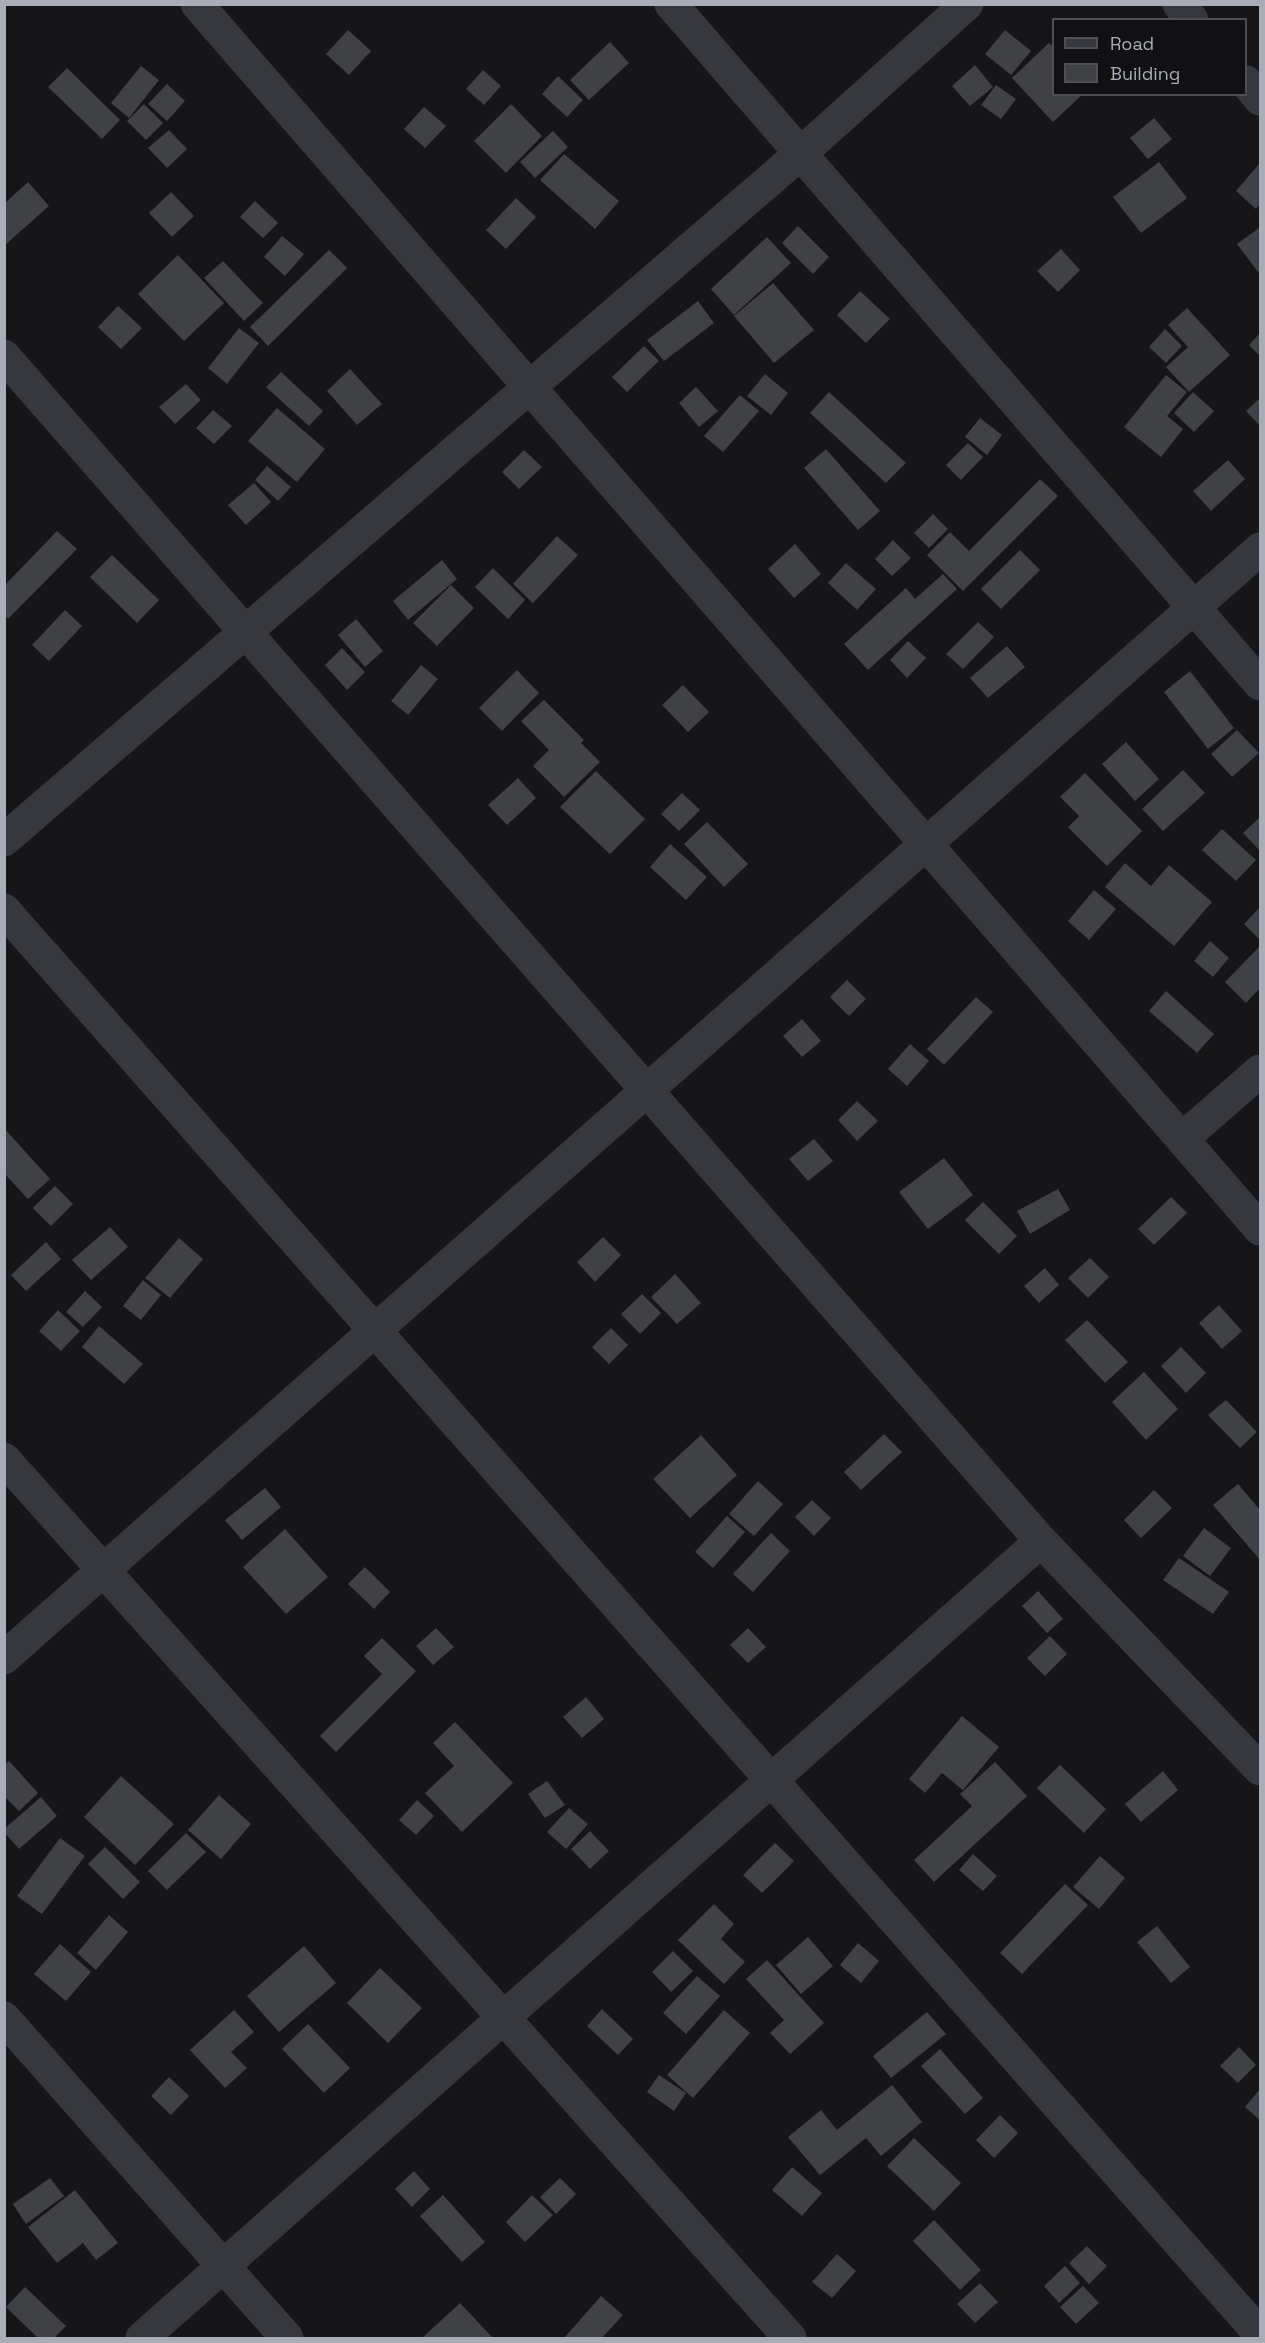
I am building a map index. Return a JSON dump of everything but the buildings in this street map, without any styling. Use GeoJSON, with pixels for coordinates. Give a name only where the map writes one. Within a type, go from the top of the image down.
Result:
{"type":"FeatureCollection","features":[{"type":"Feature","properties":{"kind":"street"},"geometry":{"type":"LineString","coordinates":[[197,4],[1260,1229]]}},
{"type":"Feature","properties":{"kind":"street"},"geometry":{"type":"LineString","coordinates":[[671,4],[1260,684]]}},
{"type":"Feature","properties":{"kind":"street"},"geometry":{"type":"LineString","coordinates":[[4,840],[800,154],[967,4]]}},
{"type":"Feature","properties":{"kind":"street"},"geometry":{"type":"LineString","coordinates":[[1179,4],[1190,18]]}},
{"type":"Feature","properties":{"kind":"street"},"geometry":{"type":"LineString","coordinates":[[1247,84],[1260,99]]}},
{"type":"Feature","properties":{"kind":"street"},"geometry":{"type":"LineString","coordinates":[[4,356],[1041,1541],[1260,1768]]}},
{"type":"Feature","properties":{"kind":"street"},"geometry":{"type":"LineString","coordinates":[[4,1658],[1260,549]]}},
{"type":"Feature","properties":{"kind":"street"},"geometry":{"type":"LineString","coordinates":[[4,910],[1260,2334]]}},
{"type":"Feature","properties":{"kind":"street"},"geometry":{"type":"LineString","coordinates":[[1182,1138],[1260,1071]]}},
{"type":"Feature","properties":{"kind":"street"},"geometry":{"type":"LineString","coordinates":[[4,1459],[790,2338]]}},
{"type":"Feature","properties":{"kind":"street"},"geometry":{"type":"LineString","coordinates":[[142,2338],[1041,1541]]}},
{"type":"Feature","properties":{"kind":"street"},"geometry":{"type":"LineString","coordinates":[[4,2018],[287,2338]]}}]}
